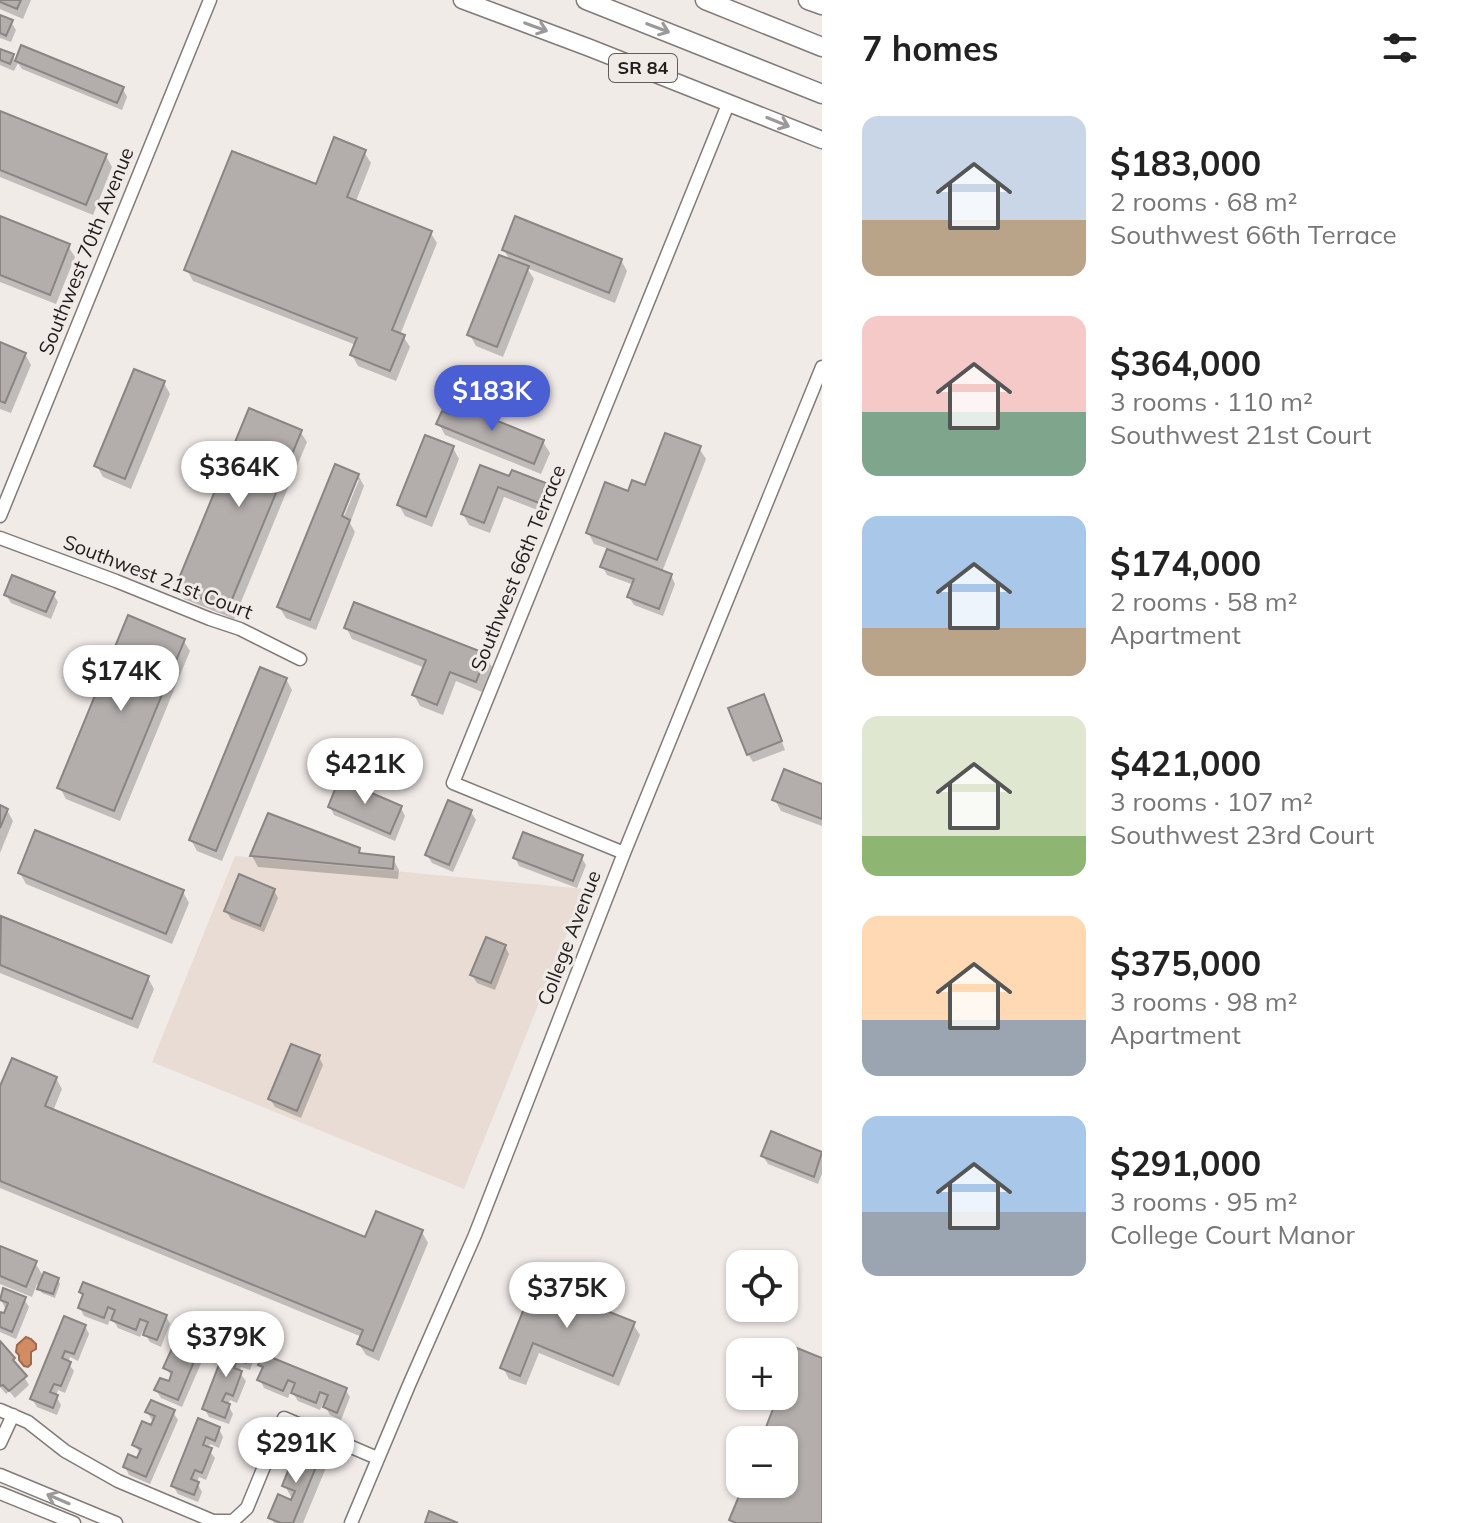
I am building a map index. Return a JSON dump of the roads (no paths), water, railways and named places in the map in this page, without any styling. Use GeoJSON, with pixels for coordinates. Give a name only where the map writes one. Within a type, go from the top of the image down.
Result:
{"type":"FeatureCollection","features":[{"type":"Feature","properties":{"kind":"highway"},"geometry":{"type":"LineString","coordinates":[[586,0],[822,94]]}},
{"type":"Feature","properties":{"kind":"highway"},"geometry":{"type":"LineString","coordinates":[[705,0],[822,47]]}},
{"type":"Feature","properties":{"kind":"highway"},"geometry":{"type":"LineString","coordinates":[[808,0],[822,5]]}},
{"type":"Feature","properties":{"kind":"main road","name":"SR 84"},"geometry":{"type":"LineString","coordinates":[[462,0],[822,140]]}},
{"type":"Feature","properties":{"kind":"street","name":"Southwest 70th Avenue"},"geometry":{"type":"LineString","coordinates":[[0,516],[210,0]]}},
{"type":"Feature","properties":{"kind":"street","name":"Southwest 66th Terrace"},"geometry":{"type":"LineString","coordinates":[[624,853],[453,783],[729,102]]}},
{"type":"Feature","properties":{"kind":"street","name":"College Avenue"},"geometry":{"type":"LineString","coordinates":[[351,1523],[475,1235],[624,853],[822,367]]}},
{"type":"Feature","properties":{"kind":"street","name":"Southwest 21st Court"},"geometry":{"type":"LineString","coordinates":[[0,538],[240,629],[300,659]]}},
{"type":"Feature","properties":{"kind":"street"},"geometry":{"type":"LineString","coordinates":[[0,1410],[28,1422],[65,1451],[118,1481],[213,1521],[233,1521],[247,1508],[284,1418],[377,1458]]}},
{"type":"Feature","properties":{"kind":"street"},"geometry":{"type":"LineString","coordinates":[[0,1443],[13,1415]]}},
{"type":"Feature","properties":{"kind":"street"},"geometry":{"type":"LineString","coordinates":[[0,1475],[116,1523]]}},
{"type":"Feature","properties":{"kind":"street"},"geometry":{"type":"LineString","coordinates":[[0,1493],[74,1523]]}}]}
